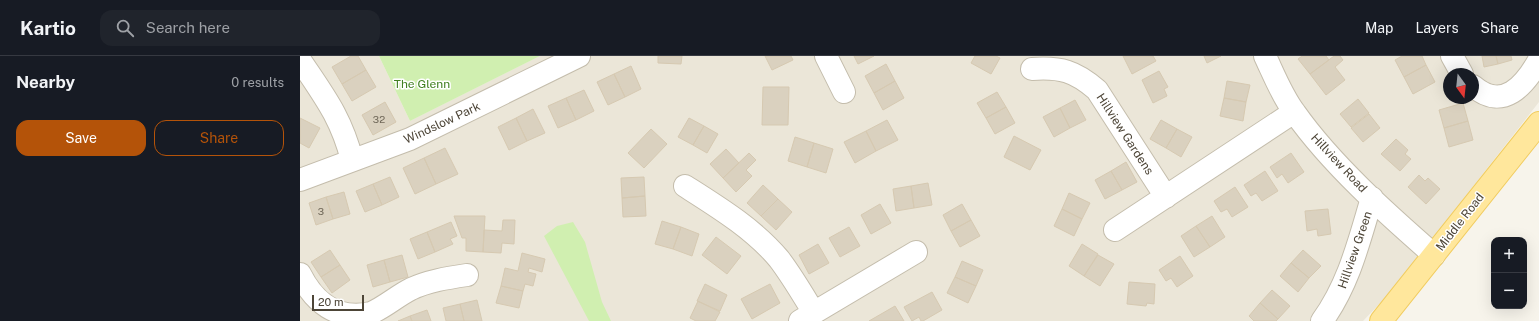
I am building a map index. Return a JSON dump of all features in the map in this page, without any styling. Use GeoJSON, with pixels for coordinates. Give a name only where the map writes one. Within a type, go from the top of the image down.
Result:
{"type":"FeatureCollection","features":[{"type":"Feature","properties":{"kind":"main road","name":"Middle Road"},"geometry":{"type":"LineString","coordinates":[[1381,321],[1539,122]]}},
{"type":"Feature","properties":{"kind":"street","name":"Windslow Park"},"geometry":{"type":"LineString","coordinates":[[300,180],[410,139],[578,56]]}},
{"type":"Feature","properties":{"kind":"street"},"geometry":{"type":"LineString","coordinates":[[826,56],[844,92]]}},
{"type":"Feature","properties":{"kind":"street","name":"Hillview Road"},"geometry":{"type":"LineString","coordinates":[[1265,56],[1294,112],[1316,140],[1372,198],[1434,255]]}},
{"type":"Feature","properties":{"kind":"street"},"geometry":{"type":"LineString","coordinates":[[1452,56],[1459,68]]}},
{"type":"Feature","properties":{"kind":"street"},"geometry":{"type":"LineString","coordinates":[[300,60],[336,114],[342,127],[352,160]]}},
{"type":"Feature","properties":{"kind":"street"},"geometry":{"type":"LineString","coordinates":[[1479,89],[1491,96],[1508,94],[1520,88],[1525,83],[1539,60]]}},
{"type":"Feature","properties":{"kind":"street","name":"Hillview Gardens"},"geometry":{"type":"LineString","coordinates":[[1032,69],[1056,69],[1072,72],[1097,90],[1166,197]]}},
{"type":"Feature","properties":{"kind":"street"},"geometry":{"type":"LineString","coordinates":[[1115,230],[1294,112]]}},
{"type":"Feature","properties":{"kind":"street"},"geometry":{"type":"LineString","coordinates":[[685,186],[764,243],[785,268],[807,317],[916,252]]}},
{"type":"Feature","properties":{"kind":"street","name":"Hillview Green"},"geometry":{"type":"LineString","coordinates":[[1322,321],[1331,309],[1349,273],[1372,198]]}},
{"type":"Feature","properties":{"kind":"street"},"geometry":{"type":"LineString","coordinates":[[300,274],[323,308],[336,315],[350,318],[372,313],[398,296],[430,281],[467,275]]}},
{"type":"Feature","properties":{"kind":"shaded area"},"geometry":{"type":"Polygon","coordinates":[[[300,56],[379,56],[410,121],[540,56],[1539,56],[1539,102],[1389,294],[1363,321],[300,321],[300,56]]]}},
{"type":"Feature","properties":{"kind":"green space","name":"The Glenn"},"geometry":{"type":"Polygon","coordinates":[[[379,56],[540,56],[410,121],[379,56]]]}},
{"type":"Feature","properties":{"kind":"green space"},"geometry":{"type":"Polygon","coordinates":[[[573,222],[585,242],[602,302],[611,321],[589,321],[544,236],[557,226],[573,222]]]}},
{"type":"Feature","properties":{"kind":"building"},"geometry":{"type":"Polygon","coordinates":[[[351,56],[358,56],[366,70],[342,84],[332,67],[351,56]]]}},
{"type":"Feature","properties":{"kind":"building"},"geometry":{"type":"Polygon","coordinates":[[[658,56],[682,56],[681,64],[658,63],[658,56]]]}},
{"type":"Feature","properties":{"kind":"building"},"geometry":{"type":"Polygon","coordinates":[[[765,56],[791,56],[793,60],[772,70],[765,56]]]}},
{"type":"Feature","properties":{"kind":"building"},"geometry":{"type":"Polygon","coordinates":[[[854,56],[874,56],[858,64],[854,56]]]}},
{"type":"Feature","properties":{"kind":"building"},"geometry":{"type":"Polygon","coordinates":[[[975,56],[996,56],[1000,58],[991,74],[971,63],[975,56]]]}},
{"type":"Feature","properties":{"kind":"building"},"geometry":{"type":"Polygon","coordinates":[[[1123,56],[1153,56],[1156,61],[1132,74],[1123,56]]]}},
{"type":"Feature","properties":{"kind":"building"},"geometry":{"type":"Polygon","coordinates":[[[1204,56],[1221,56],[1207,63],[1204,56]]]}},
{"type":"Feature","properties":{"kind":"building"},"geometry":{"type":"Polygon","coordinates":[[[1302,56],[1326,56],[1329,60],[1310,74],[1298,59],[1302,56]]]}},
{"type":"Feature","properties":{"kind":"building"},"geometry":{"type":"Polygon","coordinates":[[[1334,56],[1340,56],[1343,60],[1335,67],[1345,80],[1326,95],[1310,74],[1334,56]]]}},
{"type":"Feature","properties":{"kind":"building"},"geometry":{"type":"Polygon","coordinates":[[[1402,56],[1422,56],[1426,65],[1404,77],[1395,60],[1402,56]]]}},
{"type":"Feature","properties":{"kind":"building"},"geometry":{"type":"Polygon","coordinates":[[[1482,56],[1496,56],[1498,64],[1484,67],[1482,56]]]}},
{"type":"Feature","properties":{"kind":"building"},"geometry":{"type":"Polygon","coordinates":[[[1496,56],[1511,56],[1512,60],[1498,64],[1496,56]]]}},
{"type":"Feature","properties":{"kind":"building"},"geometry":{"type":"Polygon","coordinates":[[[886,64],[895,81],[874,93],[865,76],[886,64]]]}},
{"type":"Feature","properties":{"kind":"building"},"geometry":{"type":"Polygon","coordinates":[[[1426,65],[1435,82],[1413,94],[1404,77],[1426,65]]]}},
{"type":"Feature","properties":{"kind":"building"},"geometry":{"type":"Polygon","coordinates":[[[631,66],[641,89],[625,97],[614,74],[631,66]]]}},
{"type":"Feature","properties":{"kind":"building"},"geometry":{"type":"Polygon","coordinates":[[[366,70],[376,87],[352,101],[342,84],[366,70]]]}},
{"type":"Feature","properties":{"kind":"building"},"geometry":{"type":"Polygon","coordinates":[[[1159,71],[1168,87],[1164,89],[1167,96],[1153,103],[1142,80],[1159,71]]]}},
{"type":"Feature","properties":{"kind":"building"},"geometry":{"type":"Polygon","coordinates":[[[614,74],[625,97],[608,105],[597,82],[614,74]]]}},
{"type":"Feature","properties":{"kind":"building"},"geometry":{"type":"Polygon","coordinates":[[[895,81],[904,98],[883,110],[874,93],[895,81]]]}},
{"type":"Feature","properties":{"kind":"building"},"geometry":{"type":"Polygon","coordinates":[[[1227,81],[1250,85],[1246,102],[1224,98],[1227,81]]]}},
{"type":"Feature","properties":{"kind":"building"},"geometry":{"type":"Polygon","coordinates":[[[763,87],[789,87],[788,125],[762,125],[763,87]]]}},
{"type":"Feature","properties":{"kind":"building"},"geometry":{"type":"Polygon","coordinates":[[[584,90],[594,111],[576,120],[566,98],[584,90]]]}},
{"type":"Feature","properties":{"kind":"building"},"geometry":{"type":"Polygon","coordinates":[[[997,92],[1006,107],[986,118],[977,103],[997,92]]]}},
{"type":"Feature","properties":{"kind":"building"},"geometry":{"type":"Polygon","coordinates":[[[566,98],[576,120],[558,128],[548,106],[566,98]]]}},
{"type":"Feature","properties":{"kind":"building"},"geometry":{"type":"Polygon","coordinates":[[[1224,98],[1246,102],[1243,121],[1220,116],[1224,98]]]}},
{"type":"Feature","properties":{"kind":"building"},"geometry":{"type":"Polygon","coordinates":[[[1358,99],[1369,113],[1351,127],[1340,114],[1358,99]]]}},
{"type":"Feature","properties":{"kind":"building"},"geometry":{"type":"Polygon","coordinates":[[[1075,100],[1086,120],[1070,128],[1060,108],[1075,100]]]}},
{"type":"Feature","properties":{"kind":"building"},"geometry":{"type":"Polygon","coordinates":[[[385,102],[396,122],[373,135],[362,115],[385,102]]]}},
{"type":"Feature","properties":{"kind":"building"},"geometry":{"type":"Polygon","coordinates":[[[1463,104],[1468,121],[1444,128],[1439,110],[1463,104]]]}},
{"type":"Feature","properties":{"kind":"building"},"geometry":{"type":"Polygon","coordinates":[[[1006,107],[1015,123],[995,134],[986,118],[1006,107]]]}},
{"type":"Feature","properties":{"kind":"building"},"geometry":{"type":"Polygon","coordinates":[[[1060,108],[1070,128],[1054,137],[1043,117],[1060,108]]]}},
{"type":"Feature","properties":{"kind":"building"},"geometry":{"type":"Polygon","coordinates":[[[533,109],[545,133],[527,141],[516,118],[533,109]]]}},
{"type":"Feature","properties":{"kind":"building"},"geometry":{"type":"Polygon","coordinates":[[[1369,114],[1380,128],[1363,142],[1351,128],[1369,114]]]}},
{"type":"Feature","properties":{"kind":"building"},"geometry":{"type":"Polygon","coordinates":[[[300,118],[320,128],[309,148],[300,143],[300,118]]]}},
{"type":"Feature","properties":{"kind":"building"},"geometry":{"type":"Polygon","coordinates":[[[516,118],[527,141],[509,150],[498,127],[516,118]]]}},
{"type":"Feature","properties":{"kind":"building"},"geometry":{"type":"Polygon","coordinates":[[[689,118],[704,126],[693,145],[678,137],[689,118]]]}},
{"type":"Feature","properties":{"kind":"building"},"geometry":{"type":"Polygon","coordinates":[[[887,120],[898,140],[876,151],[866,131],[887,120]]]}},
{"type":"Feature","properties":{"kind":"building"},"geometry":{"type":"Polygon","coordinates":[[[1161,120],[1177,129],[1166,148],[1150,139],[1161,120]]]}},
{"type":"Feature","properties":{"kind":"building"},"geometry":{"type":"Polygon","coordinates":[[[1468,121],[1473,140],[1449,147],[1444,128],[1468,121]]]}},
{"type":"Feature","properties":{"kind":"building"},"geometry":{"type":"Polygon","coordinates":[[[704,126],[718,134],[707,153],[693,145],[704,126]]]}},
{"type":"Feature","properties":{"kind":"building"},"geometry":{"type":"Polygon","coordinates":[[[651,129],[667,144],[644,168],[628,153],[651,129]]]}},
{"type":"Feature","properties":{"kind":"building"},"geometry":{"type":"Polygon","coordinates":[[[1177,129],[1192,137],[1181,157],[1166,148],[1177,129]]]}},
{"type":"Feature","properties":{"kind":"building"},"geometry":{"type":"Polygon","coordinates":[[[866,131],[876,151],[855,163],[844,142],[866,131]]]}},
{"type":"Feature","properties":{"kind":"building"},"geometry":{"type":"Polygon","coordinates":[[[1014,136],[1041,150],[1030,170],[1004,157],[1014,136]]]}},
{"type":"Feature","properties":{"kind":"building"},"geometry":{"type":"Polygon","coordinates":[[[795,137],[814,143],[807,167],[788,161],[795,137]]]}},
{"type":"Feature","properties":{"kind":"building"},"geometry":{"type":"Polygon","coordinates":[[[1396,139],[1408,150],[1405,154],[1411,159],[1400,171],[1381,154],[1396,139]]]}},
{"type":"Feature","properties":{"kind":"building"},"geometry":{"type":"Polygon","coordinates":[[[814,143],[833,149],[826,173],[807,167],[814,143]]]}},
{"type":"Feature","properties":{"kind":"building"},"geometry":{"type":"Polygon","coordinates":[[[445,148],[458,174],[436,184],[424,158],[445,148]]]}},
{"type":"Feature","properties":{"kind":"building"},"geometry":{"type":"Polygon","coordinates":[[[726,149],[739,163],[723,178],[710,164],[726,149]]]}},
{"type":"Feature","properties":{"kind":"building"},"geometry":{"type":"Polygon","coordinates":[[[749,153],[756,160],[746,170],[752,176],[736,192],[723,178],[749,153]]]}},
{"type":"Feature","properties":{"kind":"building"},"geometry":{"type":"Polygon","coordinates":[[[1291,153],[1304,172],[1288,183],[1282,174],[1277,178],[1270,167],[1291,153]]]}},
{"type":"Feature","properties":{"kind":"building"},"geometry":{"type":"Polygon","coordinates":[[[424,158],[436,184],[415,194],[403,168],[424,158]]]}},
{"type":"Feature","properties":{"kind":"building"},"geometry":{"type":"Polygon","coordinates":[[[1126,162],[1137,182],[1122,190],[1111,171],[1126,162]]]}},
{"type":"Feature","properties":{"kind":"building"},"geometry":{"type":"Polygon","coordinates":[[[1111,171],[1122,190],[1105,199],[1095,180],[1111,171]]]}},
{"type":"Feature","properties":{"kind":"building"},"geometry":{"type":"Polygon","coordinates":[[[1265,171],[1278,191],[1262,201],[1256,193],[1251,196],[1244,185],[1265,171]]]}},
{"type":"Feature","properties":{"kind":"building"},"geometry":{"type":"Polygon","coordinates":[[[1419,175],[1425,181],[1428,178],[1440,189],[1426,204],[1408,187],[1419,175]]]}},
{"type":"Feature","properties":{"kind":"building"},"geometry":{"type":"Polygon","coordinates":[[[390,177],[399,197],[382,205],[373,184],[390,177]]]}},
{"type":"Feature","properties":{"kind":"building"},"geometry":{"type":"Polygon","coordinates":[[[644,177],[645,196],[622,198],[621,178],[644,177]]]}},
{"type":"Feature","properties":{"kind":"building"},"geometry":{"type":"Polygon","coordinates":[[[928,183],[932,205],[914,208],[911,186],[928,183]]]}},
{"type":"Feature","properties":{"kind":"building"},"geometry":{"type":"Polygon","coordinates":[[[373,184],[382,205],[365,212],[356,191],[373,184]]]}},
{"type":"Feature","properties":{"kind":"building"},"geometry":{"type":"Polygon","coordinates":[[[763,185],[778,199],[761,216],[747,203],[763,185]]]}},
{"type":"Feature","properties":{"kind":"building"},"geometry":{"type":"Polygon","coordinates":[[[911,186],[914,208],[896,211],[893,189],[911,186]]]}},
{"type":"Feature","properties":{"kind":"building"},"geometry":{"type":"Polygon","coordinates":[[[1235,187],[1248,207],[1232,217],[1227,209],[1221,212],[1214,201],[1235,187]]]}},
{"type":"Feature","properties":{"kind":"building"},"geometry":{"type":"Polygon","coordinates":[[[344,192],[350,214],[333,219],[326,197],[344,192]]]}},
{"type":"Feature","properties":{"kind":"building"},"geometry":{"type":"Polygon","coordinates":[[[1069,193],[1090,203],[1082,219],[1062,209],[1069,193]]]}},
{"type":"Feature","properties":{"kind":"building"},"geometry":{"type":"Polygon","coordinates":[[[645,196],[646,216],[623,217],[622,198],[645,196]]]}},
{"type":"Feature","properties":{"kind":"building"},"geometry":{"type":"Polygon","coordinates":[[[326,197],[333,219],[316,225],[309,203],[326,197]]]}},
{"type":"Feature","properties":{"kind":"building"},"geometry":{"type":"Polygon","coordinates":[[[778,199],[792,212],[776,230],[761,216],[778,199]]]}},
{"type":"Feature","properties":{"kind":"building"},"geometry":{"type":"Polygon","coordinates":[[[880,204],[891,223],[871,234],[861,215],[880,204]]]}},
{"type":"Feature","properties":{"kind":"building"},"geometry":{"type":"Polygon","coordinates":[[[962,204],[971,220],[951,231],[943,215],[962,204]]]}},
{"type":"Feature","properties":{"kind":"building"},"geometry":{"type":"Polygon","coordinates":[[[1062,209],[1082,219],[1074,236],[1054,226],[1062,209]]]}},
{"type":"Feature","properties":{"kind":"building"},"geometry":{"type":"Polygon","coordinates":[[[1328,209],[1331,234],[1318,236],[1317,229],[1307,231],[1305,211],[1328,209]]]}},
{"type":"Feature","properties":{"kind":"building"},"geometry":{"type":"Polygon","coordinates":[[[454,216],[485,216],[483,252],[466,251],[466,238],[462,238],[454,216]]]}},
{"type":"Feature","properties":{"kind":"building"},"geometry":{"type":"Polygon","coordinates":[[[1212,216],[1225,237],[1210,247],[1196,226],[1212,216]]]}},
{"type":"Feature","properties":{"kind":"building"},"geometry":{"type":"Polygon","coordinates":[[[503,220],[515,220],[514,244],[502,243],[501,253],[483,252],[484,230],[502,231],[503,220]]]}},
{"type":"Feature","properties":{"kind":"building"},"geometry":{"type":"Polygon","coordinates":[[[971,220],[980,236],[960,247],[951,231],[971,220]]]}},
{"type":"Feature","properties":{"kind":"building"},"geometry":{"type":"Polygon","coordinates":[[[662,221],[681,227],[673,249],[655,244],[662,221]]]}},
{"type":"Feature","properties":{"kind":"building"},"geometry":{"type":"Polygon","coordinates":[[[451,222],[457,236],[450,239],[453,244],[435,252],[427,232],[451,222]]]}},
{"type":"Feature","properties":{"kind":"building"},"geometry":{"type":"Polygon","coordinates":[[[1196,226],[1210,247],[1194,257],[1181,236],[1196,226]]]}},
{"type":"Feature","properties":{"kind":"building"},"geometry":{"type":"Polygon","coordinates":[[[681,227],[699,234],[692,256],[673,249],[681,227]]]}},
{"type":"Feature","properties":{"kind":"building"},"geometry":{"type":"Polygon","coordinates":[[[849,227],[860,246],[840,257],[829,238],[849,227]]]}},
{"type":"Feature","properties":{"kind":"building"},"geometry":{"type":"Polygon","coordinates":[[[427,232],[435,252],[418,259],[410,239],[427,232]]]}},
{"type":"Feature","properties":{"kind":"building"},"geometry":{"type":"Polygon","coordinates":[[[716,237],[741,256],[727,274],[702,255],[716,237]]]}},
{"type":"Feature","properties":{"kind":"building"},"geometry":{"type":"Polygon","coordinates":[[[818,244],[829,263],[809,274],[799,255],[818,244]]]}},
{"type":"Feature","properties":{"kind":"building"},"geometry":{"type":"Polygon","coordinates":[[[1082,244],[1098,254],[1084,276],[1069,266],[1082,244]]]}},
{"type":"Feature","properties":{"kind":"building"},"geometry":{"type":"Polygon","coordinates":[[[330,250],[340,265],[321,277],[311,262],[330,250]]]}},
{"type":"Feature","properties":{"kind":"building"},"geometry":{"type":"Polygon","coordinates":[[[1303,250],[1321,266],[1309,278],[1291,263],[1303,250]]]}},
{"type":"Feature","properties":{"kind":"building"},"geometry":{"type":"Polygon","coordinates":[[[522,253],[545,259],[542,272],[529,268],[528,272],[536,274],[533,286],[525,284],[523,291],[501,286],[505,268],[518,271],[522,253]]]}},
{"type":"Feature","properties":{"kind":"building"},"geometry":{"type":"Polygon","coordinates":[[[402,255],[408,277],[390,282],[384,260],[402,255]]]}},
{"type":"Feature","properties":{"kind":"building"},"geometry":{"type":"Polygon","coordinates":[[[1098,255],[1114,264],[1100,286],[1084,276],[1098,255]]]}},
{"type":"Feature","properties":{"kind":"building"},"geometry":{"type":"Polygon","coordinates":[[[1180,256],[1193,276],[1177,287],[1171,278],[1166,281],[1159,270],[1180,256]]]}},
{"type":"Feature","properties":{"kind":"building"},"geometry":{"type":"Polygon","coordinates":[[[384,260],[390,282],[373,287],[367,265],[384,260]]]}},
{"type":"Feature","properties":{"kind":"building"},"geometry":{"type":"Polygon","coordinates":[[[962,261],[983,270],[976,286],[955,277],[962,261]]]}},
{"type":"Feature","properties":{"kind":"building"},"geometry":{"type":"Polygon","coordinates":[[[1291,263],[1309,278],[1298,292],[1280,276],[1291,263]]]}},
{"type":"Feature","properties":{"kind":"building"},"geometry":{"type":"Polygon","coordinates":[[[340,265],[350,280],[332,293],[321,277],[340,265]]]}},
{"type":"Feature","properties":{"kind":"building"},"geometry":{"type":"Polygon","coordinates":[[[955,277],[976,286],[968,303],[947,293],[955,277]]]}},
{"type":"Feature","properties":{"kind":"building"},"geometry":{"type":"Polygon","coordinates":[[[1129,282],[1155,284],[1154,304],[1147,303],[1146,306],[1127,304],[1129,282]]]}},
{"type":"Feature","properties":{"kind":"building"},"geometry":{"type":"Polygon","coordinates":[[[705,284],[727,295],[720,311],[697,301],[705,284]]]}},
{"type":"Feature","properties":{"kind":"building"},"geometry":{"type":"Polygon","coordinates":[[[770,284],[780,303],[752,319],[741,299],[770,284]]]}},
{"type":"Feature","properties":{"kind":"building"},"geometry":{"type":"Polygon","coordinates":[[[501,286],[523,291],[519,308],[496,303],[501,286]]]}},
{"type":"Feature","properties":{"kind":"building"},"geometry":{"type":"Polygon","coordinates":[[[1272,290],[1290,306],[1278,319],[1260,303],[1272,290]]]}},
{"type":"Feature","properties":{"kind":"building"},"geometry":{"type":"Polygon","coordinates":[[[932,292],[942,310],[923,321],[921,321],[919,317],[912,321],[904,307],[932,292]]]}},
{"type":"Feature","properties":{"kind":"building"},"geometry":{"type":"Polygon","coordinates":[[[477,300],[482,321],[464,321],[460,304],[477,300]]]}},
{"type":"Feature","properties":{"kind":"building"},"geometry":{"type":"Polygon","coordinates":[[[698,301],[720,312],[715,321],[696,321],[690,318],[698,301]]]}},
{"type":"Feature","properties":{"kind":"building"},"geometry":{"type":"Polygon","coordinates":[[[1260,303],[1278,319],[1276,321],[1254,321],[1249,316],[1260,303]]]}},
{"type":"Feature","properties":{"kind":"building"},"geometry":{"type":"Polygon","coordinates":[[[460,304],[464,321],[446,321],[443,308],[460,304]]]}},
{"type":"Feature","properties":{"kind":"building"},"geometry":{"type":"Polygon","coordinates":[[[895,306],[904,321],[869,321],[895,306]]]}},
{"type":"Feature","properties":{"kind":"building"},"geometry":{"type":"Polygon","coordinates":[[[427,310],[431,321],[412,321],[410,316],[427,310]]]}},
{"type":"Feature","properties":{"kind":"building"},"geometry":{"type":"Polygon","coordinates":[[[410,316],[412,321],[398,321],[410,316]]]}}]}
